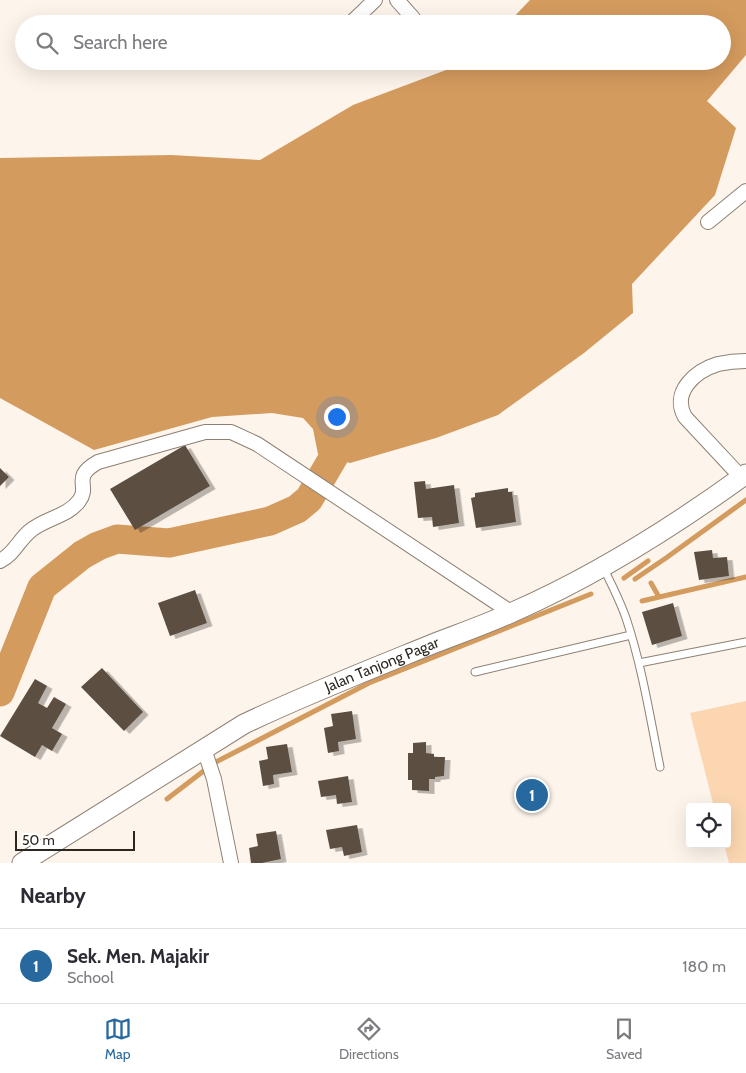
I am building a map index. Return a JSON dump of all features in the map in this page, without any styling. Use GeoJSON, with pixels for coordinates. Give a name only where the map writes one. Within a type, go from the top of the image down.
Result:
{"type":"FeatureCollection","features":[{"type":"Feature","properties":{"kind":"main road","name":"Jalan Tanjong Pagar"},"geometry":{"type":"LineString","coordinates":[[22,863],[244,724],[282,706],[512,613],[603,566],[686,516],[743,476]]}},
{"type":"Feature","properties":{"kind":"street"},"geometry":{"type":"LineString","coordinates":[[359,15],[375,0]]}},
{"type":"Feature","properties":{"kind":"street"},"geometry":{"type":"LineString","coordinates":[[397,0],[410,15]]}},
{"type":"Feature","properties":{"kind":"street"},"geometry":{"type":"LineString","coordinates":[[708,222],[746,191]]}},
{"type":"Feature","properties":{"kind":"street"},"geometry":{"type":"LineString","coordinates":[[743,476],[685,417],[681,410],[680,402],[682,392],[701,372],[716,365],[732,361],[746,361]]}},
{"type":"Feature","properties":{"kind":"street"},"geometry":{"type":"LineString","coordinates":[[0,561],[10,556],[29,532],[40,524],[70,511],[79,502],[83,495],[83,475],[88,468],[98,462],[205,432],[231,432],[257,444],[512,613]]}},
{"type":"Feature","properties":{"kind":"street"},"geometry":{"type":"LineString","coordinates":[[204,749],[214,779],[231,863]]}},
{"type":"Feature","properties":{"kind":"lane"},"geometry":{"type":"LineString","coordinates":[[603,566],[620,603],[639,663],[660,767]]}},
{"type":"Feature","properties":{"kind":"lane"},"geometry":{"type":"LineString","coordinates":[[475,672],[631,635]]}},
{"type":"Feature","properties":{"kind":"lane"},"geometry":{"type":"LineString","coordinates":[[639,663],[746,642]]}},
{"type":"Feature","properties":{"kind":"shaded area"},"geometry":{"type":"Polygon","coordinates":[[[530,0],[746,0],[746,55],[707,101],[736,128],[715,195],[632,284],[633,313],[584,353],[498,415],[436,438],[350,463],[318,454],[313,429],[303,418],[272,413],[212,417],[94,450],[0,398],[0,158],[171,155],[260,160],[353,105],[446,70],[731,70],[731,15],[516,15],[530,0]]]}},
{"type":"Feature","properties":{"kind":"shaded area"},"geometry":{"type":"Polygon","coordinates":[[[746,701],[746,863],[729,863],[725,848],[731,848],[731,803],[713,803],[690,713],[746,701]]]}},
{"type":"Feature","properties":{"kind":"building"},"geometry":{"type":"Polygon","coordinates":[[[185,445],[210,486],[135,530],[110,489],[185,445]]]}},
{"type":"Feature","properties":{"kind":"building"},"geometry":{"type":"Polygon","coordinates":[[[0,468],[9,477],[0,486],[0,468]]]}},
{"type":"Feature","properties":{"kind":"building"},"geometry":{"type":"Polygon","coordinates":[[[425,481],[426,489],[454,485],[459,523],[433,527],[432,517],[418,518],[414,482],[425,481]]]}},
{"type":"Feature","properties":{"kind":"building"},"geometry":{"type":"Polygon","coordinates":[[[508,488],[508,492],[512,492],[516,522],[476,528],[471,498],[475,497],[475,493],[508,488]]]}},
{"type":"Feature","properties":{"kind":"building"},"geometry":{"type":"Polygon","coordinates":[[[712,550],[713,558],[727,557],[729,576],[699,580],[694,552],[712,550]]]}},
{"type":"Feature","properties":{"kind":"building"},"geometry":{"type":"Polygon","coordinates":[[[195,590],[207,623],[170,636],[158,603],[195,590]]]}},
{"type":"Feature","properties":{"kind":"building"},"geometry":{"type":"Polygon","coordinates":[[[673,603],[682,636],[652,645],[642,612],[673,603]]]}},
{"type":"Feature","properties":{"kind":"building"},"geometry":{"type":"Polygon","coordinates":[[[102,668],[143,712],[124,731],[81,687],[102,668]]]}},
{"type":"Feature","properties":{"kind":"building"},"geometry":{"type":"Polygon","coordinates":[[[35,679],[47,686],[38,703],[47,708],[54,697],[66,704],[52,728],[62,734],[52,751],[42,745],[35,757],[0,736],[35,679]]]}},
{"type":"Feature","properties":{"kind":"building"},"geometry":{"type":"Polygon","coordinates":[[[352,711],[356,739],[338,742],[339,751],[328,753],[324,728],[333,726],[331,714],[352,711]]]}},
{"type":"Feature","properties":{"kind":"building"},"geometry":{"type":"Polygon","coordinates":[[[426,742],[426,753],[434,754],[434,757],[445,757],[444,776],[429,779],[429,791],[412,790],[412,780],[408,780],[408,753],[413,753],[413,743],[426,742]]]}},
{"type":"Feature","properties":{"kind":"building"},"geometry":{"type":"Polygon","coordinates":[[[287,744],[292,772],[273,775],[274,784],[263,786],[259,761],[268,759],[266,747],[287,744]]]}},
{"type":"Feature","properties":{"kind":"building"},"geometry":{"type":"Polygon","coordinates":[[[348,776],[352,802],[337,804],[336,795],[321,797],[318,781],[348,776]]]}},
{"type":"Feature","properties":{"kind":"building"},"geometry":{"type":"Polygon","coordinates":[[[357,825],[362,852],[344,856],[342,847],[330,849],[326,830],[357,825]]]}},
{"type":"Feature","properties":{"kind":"building"},"geometry":{"type":"Polygon","coordinates":[[[276,831],[281,859],[251,863],[249,848],[258,846],[256,834],[276,831]]]}},
{"type":"Feature","properties":{"kind":"waterway"},"geometry":{"type":"LineString","coordinates":[[0,692],[42,587],[82,555],[98,546],[117,539],[169,543],[270,521],[297,509],[309,499],[340,446],[339,421]]}},
{"type":"Feature","properties":{"kind":"waterway"},"geometry":{"type":"LineString","coordinates":[[635,579],[746,500]]}},
{"type":"Feature","properties":{"kind":"waterway"},"geometry":{"type":"LineString","coordinates":[[624,578],[648,561]]}},
{"type":"Feature","properties":{"kind":"waterway"},"geometry":{"type":"LineString","coordinates":[[642,601],[746,577]]}},
{"type":"Feature","properties":{"kind":"waterway"},"geometry":{"type":"LineString","coordinates":[[651,583],[659,597]]}},
{"type":"Feature","properties":{"kind":"waterway"},"geometry":{"type":"LineString","coordinates":[[167,799],[214,763],[369,683],[591,594]]}},
{"type":"Feature","properties":{"kind":"place","name":"Sek. Men. Majakir"},"geometry":{"type":"Point","coordinates":[532,795]}}]}
